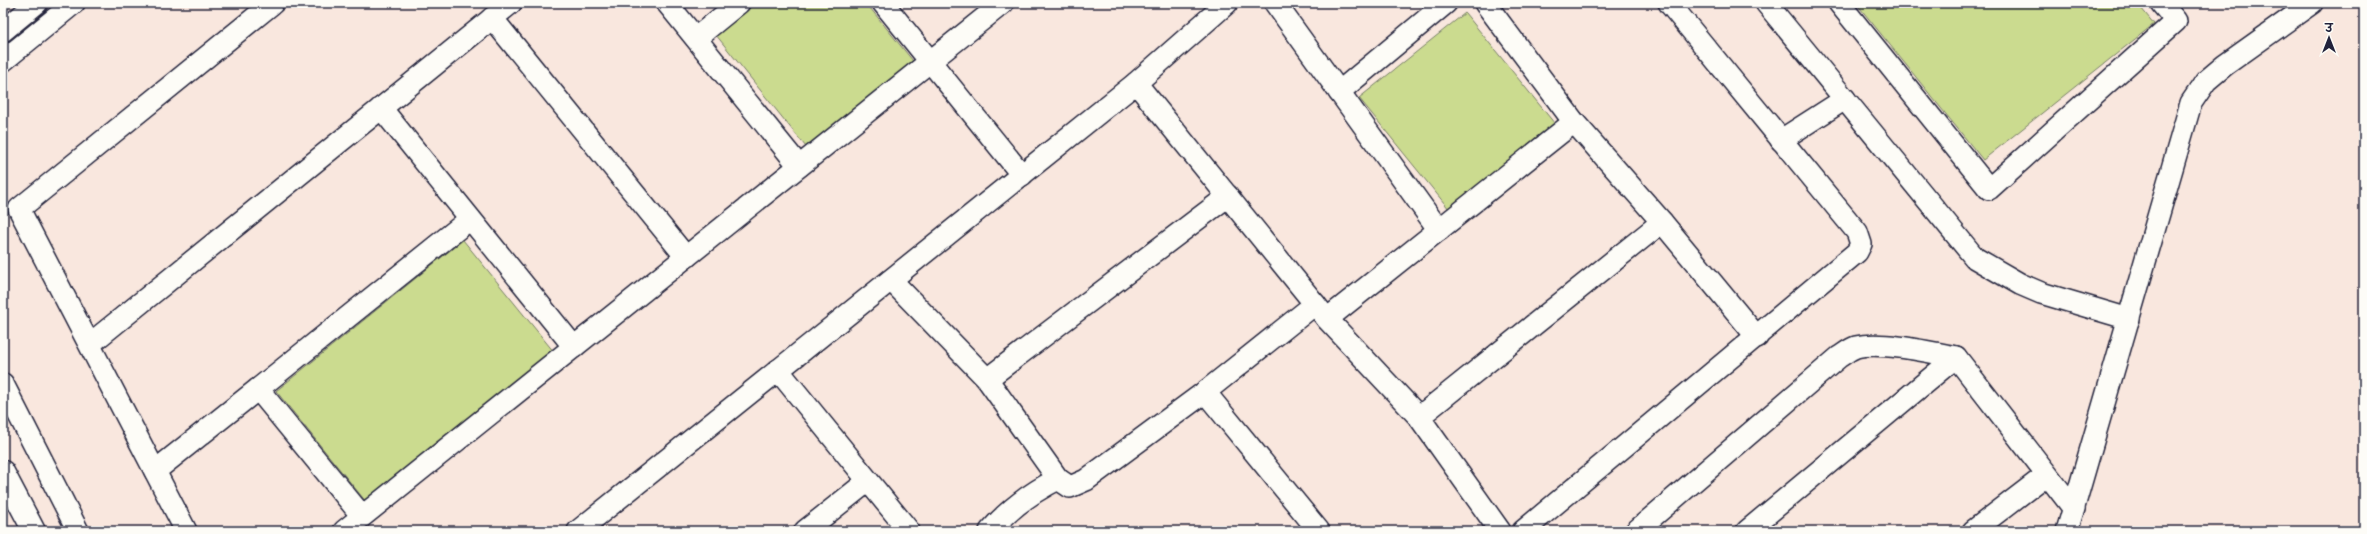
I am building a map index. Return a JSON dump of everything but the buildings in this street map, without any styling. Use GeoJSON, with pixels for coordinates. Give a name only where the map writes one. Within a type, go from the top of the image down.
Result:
{"type":"FeatureCollection","features":[{"type":"Feature","properties":{"kind":"main road"},"geometry":{"type":"LineString","coordinates":[[3,472],[34,531]]}},
{"type":"Feature","properties":{"kind":"street"},"geometry":{"type":"LineString","coordinates":[[3,31],[36,3]]}},
{"type":"Feature","properties":{"kind":"street"},"geometry":{"type":"LineString","coordinates":[[3,61],[74,3]]}},
{"type":"Feature","properties":{"kind":"street"},"geometry":{"type":"LineString","coordinates":[[186,531],[19,209],[273,3]]}},
{"type":"Feature","properties":{"kind":"street"},"geometry":{"type":"LineString","coordinates":[[90,344],[511,3]]}},
{"type":"Feature","properties":{"kind":"street"},"geometry":{"type":"LineString","coordinates":[[667,3],[799,166]]}},
{"type":"Feature","properties":{"kind":"street"},"geometry":{"type":"LineString","coordinates":[[696,38],[739,3]]}},
{"type":"Feature","properties":{"kind":"street"},"geometry":{"type":"LineString","coordinates":[[883,3],[1022,175]]}},
{"type":"Feature","properties":{"kind":"street"},"geometry":{"type":"LineString","coordinates":[[344,531],[1003,3]]}},
{"type":"Feature","properties":{"kind":"street"},"geometry":{"type":"LineString","coordinates":[[578,531],[1136,83],[1227,3]]}},
{"type":"Feature","properties":{"kind":"street"},"geometry":{"type":"LineString","coordinates":[[1275,3],[1439,230]]}},
{"type":"Feature","properties":{"kind":"street"},"geometry":{"type":"LineString","coordinates":[[1340,92],[1446,3]]}},
{"type":"Feature","properties":{"kind":"street"},"geometry":{"type":"LineString","coordinates":[[1485,3],[1574,122],[1662,222],[1757,337]]}},
{"type":"Feature","properties":{"kind":"street"},"geometry":{"type":"LineString","coordinates":[[1523,531],[1857,252],[1860,244],[1857,232],[1669,3]]}},
{"type":"Feature","properties":{"kind":"street"},"geometry":{"type":"LineString","coordinates":[[1766,3],[1976,258],[2020,284],[2041,293],[2129,318]]}},
{"type":"Feature","properties":{"kind":"street"},"geometry":{"type":"LineString","coordinates":[[1839,3],[1989,189],[2176,21],[2162,3]]}},
{"type":"Feature","properties":{"kind":"street"},"geometry":{"type":"LineString","coordinates":[[2067,531],[2191,103],[2206,81],[2225,65],[2312,3]]}},
{"type":"Feature","properties":{"kind":"street"},"geometry":{"type":"LineString","coordinates":[[492,18],[686,257]]}},
{"type":"Feature","properties":{"kind":"street"},"geometry":{"type":"LineString","coordinates":[[1136,83],[1321,312],[1419,417],[1500,531]]}},
{"type":"Feature","properties":{"kind":"street"},"geometry":{"type":"LineString","coordinates":[[1781,140],[1845,99]]}},
{"type":"Feature","properties":{"kind":"street"},"geometry":{"type":"LineString","coordinates":[[381,108],[574,347]]}},
{"type":"Feature","properties":{"kind":"street"},"geometry":{"type":"LineString","coordinates":[[891,280],[987,379],[1058,479],[1070,487],[1086,480],[1205,392],[1439,230],[1574,122]]}},
{"type":"Feature","properties":{"kind":"street"},"geometry":{"type":"LineString","coordinates":[[987,379],[1228,196]]}},
{"type":"Feature","properties":{"kind":"street"},"geometry":{"type":"LineString","coordinates":[[155,471],[470,219]]}},
{"type":"Feature","properties":{"kind":"street"},"geometry":{"type":"LineString","coordinates":[[1419,417],[1662,222]]}},
{"type":"Feature","properties":{"kind":"street"},"geometry":{"type":"LineString","coordinates":[[1636,531],[1839,357],[1855,347],[1882,347],[1927,351],[1956,357],[2074,509]]}},
{"type":"Feature","properties":{"kind":"street"},"geometry":{"type":"LineString","coordinates":[[1748,531],[1956,357]]}},
{"type":"Feature","properties":{"kind":"street"},"geometry":{"type":"LineString","coordinates":[[778,370],[909,531]]}},
{"type":"Feature","properties":{"kind":"street"},"geometry":{"type":"LineString","coordinates":[[3,384],[78,531]]}},
{"type":"Feature","properties":{"kind":"street"},"geometry":{"type":"LineString","coordinates":[[258,389],[362,516]]}},
{"type":"Feature","properties":{"kind":"street"},"geometry":{"type":"LineString","coordinates":[[1205,392],[1319,531]]}},
{"type":"Feature","properties":{"kind":"street"},"geometry":{"type":"LineString","coordinates":[[1973,531],[2046,474]]}},
{"type":"Feature","properties":{"kind":"street"},"geometry":{"type":"LineString","coordinates":[[990,531],[1001,519],[1037,490],[1058,479]]}},
{"type":"Feature","properties":{"kind":"street"},"geometry":{"type":"LineString","coordinates":[[805,531],[868,481]]}},
{"type":"Feature","properties":{"kind":"green space"},"geometry":{"type":"Polygon","coordinates":[[[756,3],[866,3],[913,61],[806,147],[716,35],[756,3]]]}},
{"type":"Feature","properties":{"kind":"green space"},"geometry":{"type":"Polygon","coordinates":[[[1856,3],[2137,3],[2154,24],[1983,160],[1856,3]]]}},
{"type":"Feature","properties":{"kind":"green space"},"geometry":{"type":"Polygon","coordinates":[[[1465,13],[1555,124],[1449,209],[1359,98],[1465,13]]]}},
{"type":"Feature","properties":{"kind":"green space"},"geometry":{"type":"Polygon","coordinates":[[[463,240],[554,352],[367,503],[276,391],[463,240]]]}}]}
